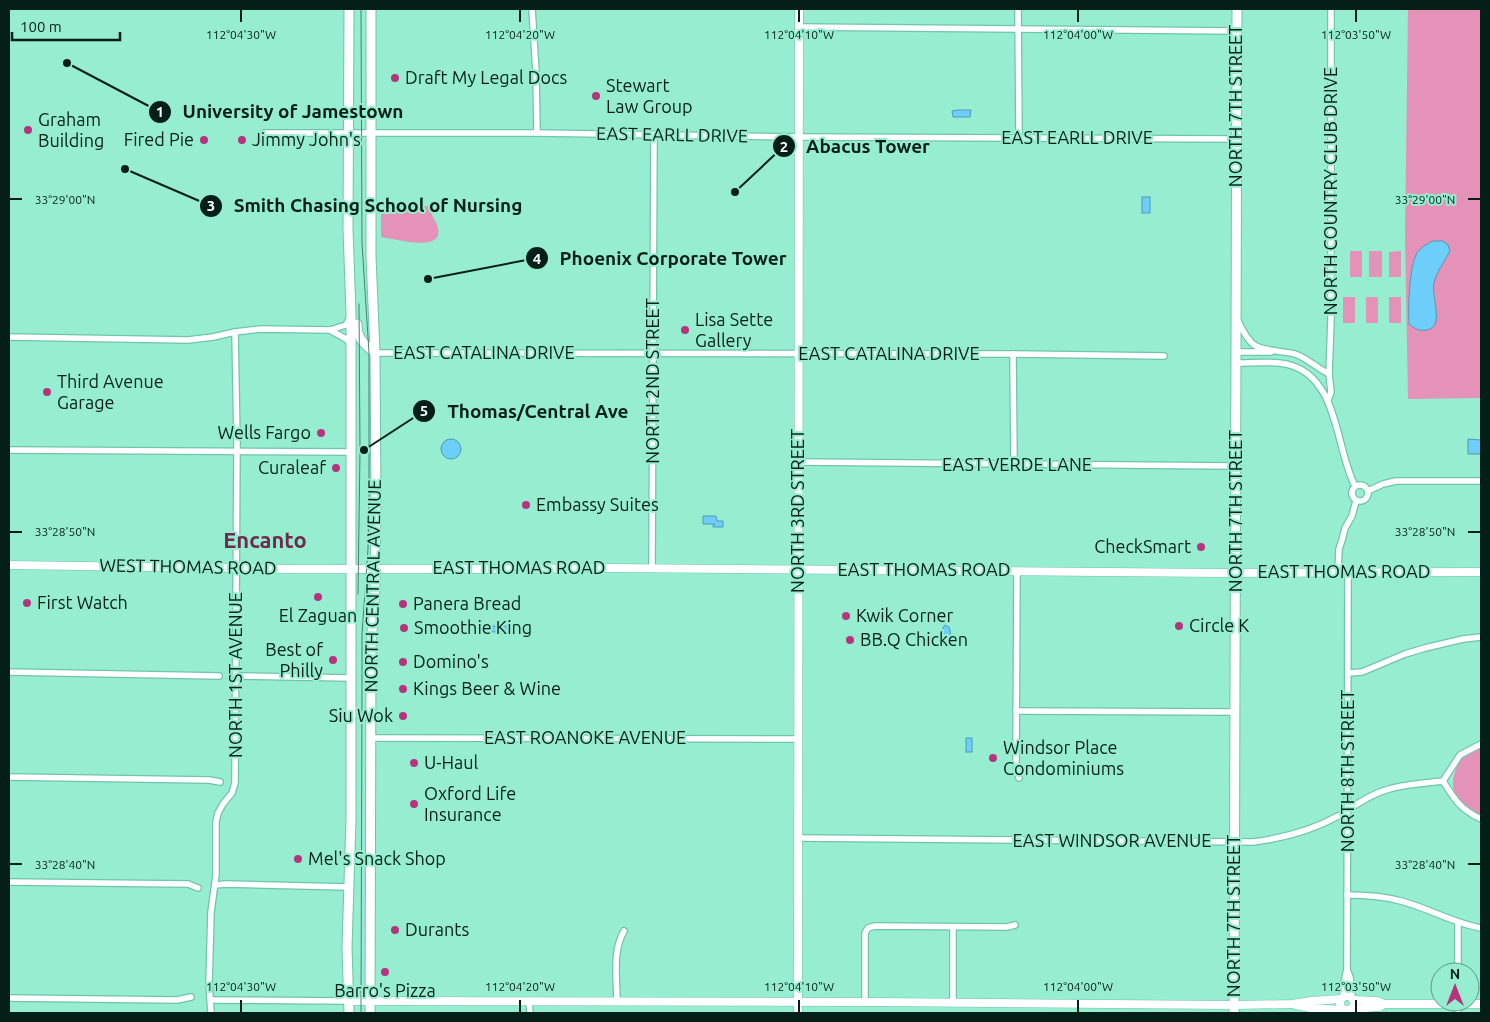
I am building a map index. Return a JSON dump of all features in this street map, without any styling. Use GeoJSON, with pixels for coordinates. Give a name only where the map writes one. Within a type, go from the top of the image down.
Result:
{"type":"FeatureCollection","features":[{"type":"Feature","properties":{"kind":"main road","name":"NORTH CENTRAL AVENUE"},"geometry":{"type":"LineString","coordinates":[[348,1013],[348,887],[351,819],[351,314],[348,228],[349,9]]}},
{"type":"Feature","properties":{"kind":"main road","name":"NORTH CENTRAL AVENUE"},"geometry":{"type":"LineString","coordinates":[[370,1013],[371,569],[374,353],[371,265],[371,9]]}},
{"type":"Feature","properties":{"kind":"main road","name":"NORTH 7TH STREET"},"geometry":{"type":"LineString","coordinates":[[1234,1009],[1237,9]]}},
{"type":"Feature","properties":{"kind":"main road"},"geometry":{"type":"LineString","coordinates":[[350,288],[356,299],[357,332],[360,339],[374,353]]}},
{"type":"Feature","properties":{"kind":"street"},"geometry":{"type":"LineString","coordinates":[[532,9],[537,133]]}},
{"type":"Feature","properties":{"kind":"street","name":"NORTH 3RD STREET"},"geometry":{"type":"LineString","coordinates":[[798,1013],[799,9]]}},
{"type":"Feature","properties":{"kind":"street"},"geometry":{"type":"LineString","coordinates":[[1018,9],[1018,137]]}},
{"type":"Feature","properties":{"kind":"street","name":"NORTH COUNTRY CLUB DRIVE"},"geometry":{"type":"LineString","coordinates":[[1328,400],[1331,392],[1329,374],[1331,319],[1331,9]]}},
{"type":"Feature","properties":{"kind":"street"},"geometry":{"type":"LineString","coordinates":[[798,27],[1237,31]]}},
{"type":"Feature","properties":{"kind":"street","name":"EAST EARLL DRIVE"},"geometry":{"type":"LineString","coordinates":[[264,133],[537,133],[798,137],[1236,139]]}},
{"type":"Feature","properties":{"kind":"street","name":"NORTH 2ND STREET"},"geometry":{"type":"LineString","coordinates":[[652,569],[654,134]]}},
{"type":"Feature","properties":{"kind":"street"},"geometry":{"type":"LineString","coordinates":[[9,337],[188,340],[260,329],[330,330],[346,325],[351,314]]}},
{"type":"Feature","properties":{"kind":"street"},"geometry":{"type":"LineString","coordinates":[[1236,317],[1252,344],[1260,348],[1297,355],[1329,374]]}},
{"type":"Feature","properties":{"kind":"street"},"geometry":{"type":"LineString","coordinates":[[330,330],[346,339],[351,345]]}},
{"type":"Feature","properties":{"kind":"street","name":"NORTH 1ST AVENUE"},"geometry":{"type":"LineString","coordinates":[[211,1013],[209,983],[211,912],[215,885],[216,822],[218,813],[232,793],[235,783],[237,451],[235,332]]}},
{"type":"Feature","properties":{"kind":"street"},"geometry":{"type":"LineString","coordinates":[[1236,352],[1275,351]]}},
{"type":"Feature","properties":{"kind":"street","name":"EAST CATALINA DRIVE"},"geometry":{"type":"LineString","coordinates":[[374,353],[1164,356]]}},
{"type":"Feature","properties":{"kind":"street"},"geometry":{"type":"LineString","coordinates":[[1013,354],[1014,465]]}},
{"type":"Feature","properties":{"kind":"street"},"geometry":{"type":"LineString","coordinates":[[1292,366],[1297,355]]}},
{"type":"Feature","properties":{"kind":"street","name":"NORTH COUNTRY CLUB DRIVE"},"geometry":{"type":"LineString","coordinates":[[1236,363],[1277,363],[1292,366],[1311,378],[1328,400],[1349,474],[1355,486]]}},
{"type":"Feature","properties":{"kind":"street"},"geometry":{"type":"LineString","coordinates":[[1311,378],[1318,368]]}},
{"type":"Feature","properties":{"kind":"street"},"geometry":{"type":"LineString","coordinates":[[9,450],[350,452]]}},
{"type":"Feature","properties":{"kind":"street","name":"EAST VERDE LANE"},"geometry":{"type":"LineString","coordinates":[[798,462],[1235,466]]}},
{"type":"Feature","properties":{"kind":"street"},"geometry":{"type":"LineString","coordinates":[[1368,491],[1396,481],[1481,480]]}},
{"type":"Feature","properties":{"kind":"street"},"geometry":{"type":"LineString","coordinates":[[1338,572],[1339,550],[1345,528],[1352,516],[1356,501],[1352,492],[1355,486],[1363,485],[1368,491],[1368,496],[1366,500],[1356,501]]}},
{"type":"Feature","properties":{"kind":"street","name":"WEST THOMAS ROAD"},"geometry":{"type":"LineString","coordinates":[[9,565],[371,569]]}},
{"type":"Feature","properties":{"kind":"street","name":"EAST THOMAS ROAD"},"geometry":{"type":"LineString","coordinates":[[371,569],[1236,573],[1481,572]]}},
{"type":"Feature","properties":{"kind":"street"},"geometry":{"type":"LineString","coordinates":[[1017,571],[1016,767],[1020,778]]}},
{"type":"Feature","properties":{"kind":"street","name":"NORTH 8TH STREET"},"geometry":{"type":"LineString","coordinates":[[1341,999],[1344,994],[1344,977],[1347,970],[1348,572]]}},
{"type":"Feature","properties":{"kind":"street"},"geometry":{"type":"LineString","coordinates":[[1348,673],[1362,672],[1405,654],[1425,648],[1463,639],[1481,637]]}},
{"type":"Feature","properties":{"kind":"street"},"geometry":{"type":"LineString","coordinates":[[9,672],[219,676]]}},
{"type":"Feature","properties":{"kind":"street"},"geometry":{"type":"LineString","coordinates":[[236,676],[351,678]]}},
{"type":"Feature","properties":{"kind":"street"},"geometry":{"type":"LineString","coordinates":[[1016,711],[1236,712]]}},
{"type":"Feature","properties":{"kind":"street","name":"EAST ROANOKE AVENUE"},"geometry":{"type":"LineString","coordinates":[[372,738],[798,739]]}},
{"type":"Feature","properties":{"kind":"street"},"geometry":{"type":"LineString","coordinates":[[1481,744],[1460,755],[1443,781],[1456,802],[1470,814],[1481,819]]}},
{"type":"Feature","properties":{"kind":"street"},"geometry":{"type":"LineString","coordinates":[[9,777],[209,780],[220,782]]}},
{"type":"Feature","properties":{"kind":"street","name":"EAST WINDSOR AVENUE"},"geometry":{"type":"LineString","coordinates":[[798,838],[1234,842],[1273,839],[1302,832],[1321,824],[1363,800],[1388,789],[1443,781]]}},
{"type":"Feature","properties":{"kind":"street"},"geometry":{"type":"LineString","coordinates":[[9,882],[188,884],[198,888]]}},
{"type":"Feature","properties":{"kind":"street"},"geometry":{"type":"LineString","coordinates":[[215,885],[348,887]]}},
{"type":"Feature","properties":{"kind":"street"},"geometry":{"type":"LineString","coordinates":[[1347,895],[1376,896],[1401,901],[1458,922],[1481,928]]}},
{"type":"Feature","properties":{"kind":"street"},"geometry":{"type":"LineString","coordinates":[[1458,922],[1458,962]]}},
{"type":"Feature","properties":{"kind":"street"},"geometry":{"type":"LineString","coordinates":[[865,1002],[865,933],[868,928],[875,926],[1006,927],[1015,925]]}},
{"type":"Feature","properties":{"kind":"street"},"geometry":{"type":"LineString","coordinates":[[953,927],[953,1003]]}},
{"type":"Feature","properties":{"kind":"street"},"geometry":{"type":"LineString","coordinates":[[617,1002],[617,950],[624,931]]}},
{"type":"Feature","properties":{"kind":"street","name":"NORTH 8TH STREET"},"geometry":{"type":"LineString","coordinates":[[1347,970],[1350,977],[1353,999]]}},
{"type":"Feature","properties":{"kind":"street"},"geometry":{"type":"LineString","coordinates":[[211,1000],[865,1002],[1234,1009],[1292,1004],[1311,1000],[1341,999],[1346,996],[1384,1004],[1430,1003]]}},
{"type":"Feature","properties":{"kind":"street"},"geometry":{"type":"LineString","coordinates":[[9,998],[168,1000],[191,997]]}},
{"type":"Feature","properties":{"kind":"street"},"geometry":{"type":"LineString","coordinates":[[1341,999],[1340,1004],[1347,1011]]}},
{"type":"Feature","properties":{"kind":"street"},"geometry":{"type":"LineString","coordinates":[[1347,1011],[1354,1006],[1353,999]]}},
{"type":"Feature","properties":{"kind":"street"},"geometry":{"type":"LineString","coordinates":[[529,1002],[530,1013]]}},
{"type":"Feature","properties":{"kind":"street"},"geometry":{"type":"LineString","coordinates":[[1292,1004],[1310,1008],[1347,1011],[1378,1007],[1384,1004]]}},
{"type":"Feature","properties":{"kind":"shaded area"},"geometry":{"type":"Polygon","coordinates":[[[1408,9],[1481,9],[1481,398],[1408,399],[1405,237],[1408,9]]]}},
{"type":"Feature","properties":{"kind":"shaded area"},"geometry":{"type":"Polygon","coordinates":[[[384,206],[431,206],[431,212],[438,228],[438,236],[433,241],[426,243],[381,237],[381,208],[384,208],[384,206]]]}},
{"type":"Feature","properties":{"kind":"shaded area"},"geometry":{"type":"Polygon","coordinates":[[[1350,251],[1362,251],[1362,277],[1350,277],[1350,251]]]}},
{"type":"Feature","properties":{"kind":"shaded area"},"geometry":{"type":"Polygon","coordinates":[[[1369,251],[1382,251],[1382,277],[1369,277],[1369,251]]]}},
{"type":"Feature","properties":{"kind":"shaded area"},"geometry":{"type":"Polygon","coordinates":[[[1401,251],[1401,277],[1389,277],[1389,252],[1401,251]]]}},
{"type":"Feature","properties":{"kind":"shaded area"},"geometry":{"type":"Polygon","coordinates":[[[1343,297],[1355,297],[1355,323],[1343,323],[1343,297]]]}},
{"type":"Feature","properties":{"kind":"shaded area"},"geometry":{"type":"Polygon","coordinates":[[[1366,297],[1378,297],[1378,323],[1366,323],[1366,297]]]}},
{"type":"Feature","properties":{"kind":"shaded area"},"geometry":{"type":"Polygon","coordinates":[[[1389,297],[1401,297],[1401,323],[1389,323],[1389,297]]]}},
{"type":"Feature","properties":{"kind":"shaded area"},"geometry":{"type":"Polygon","coordinates":[[[1481,748],[1481,816],[1468,810],[1458,801],[1453,784],[1455,772],[1460,761],[1481,748]]]}},
{"type":"Feature","properties":{"kind":"water"},"geometry":{"type":"Polygon","coordinates":[[[971,110],[970,117],[953,117],[952,111],[971,110]]]}},
{"type":"Feature","properties":{"kind":"water"},"geometry":{"type":"Polygon","coordinates":[[[1142,197],[1150,197],[1150,213],[1142,213],[1142,197]]]}},
{"type":"Feature","properties":{"kind":"water"},"geometry":{"type":"Polygon","coordinates":[[[1433,241],[1443,241],[1448,245],[1450,251],[1434,283],[1435,323],[1427,330],[1422,330],[1409,324],[1412,268],[1417,253],[1422,247],[1433,241]]]}},
{"type":"Feature","properties":{"kind":"water"},"geometry":{"type":"Polygon","coordinates":[[[451,439],[458,442],[461,449],[458,456],[451,459],[444,456],[441,449],[444,442],[451,439]]]}},
{"type":"Feature","properties":{"kind":"water"},"geometry":{"type":"Polygon","coordinates":[[[1468,439],[1481,440],[1481,454],[1468,454],[1468,439]]]}},
{"type":"Feature","properties":{"kind":"water"},"geometry":{"type":"Polygon","coordinates":[[[703,516],[716,516],[717,521],[723,521],[723,527],[713,527],[715,524],[703,524],[703,516]]]}},
{"type":"Feature","properties":{"kind":"water"},"geometry":{"type":"Polygon","coordinates":[[[945,625],[949,627],[950,631],[947,640],[944,639],[942,633],[945,625]]]}},
{"type":"Feature","properties":{"kind":"water"},"geometry":{"type":"Polygon","coordinates":[[[493,626],[509,626],[511,631],[490,632],[493,626]]]}},
{"type":"Feature","properties":{"kind":"water"},"geometry":{"type":"Polygon","coordinates":[[[966,738],[972,738],[972,752],[966,752],[966,738]]]}},
{"type":"Feature","properties":{"kind":"tram line"},"geometry":{"type":"LineString","coordinates":[[361,9],[362,243],[369,353],[369,498],[368,549],[362,634],[361,1013]]}},
{"type":"Feature","properties":{"kind":"tram line"},"geometry":{"type":"LineString","coordinates":[[358,594],[360,451],[359,304]]}},
{"type":"Feature","properties":{"kind":"place","name":"University of Jamestown"},"geometry":{"type":"Point","coordinates":[67,63]}},
{"type":"Feature","properties":{"kind":"place","name":"Draft My Legal Docs"},"geometry":{"type":"Point","coordinates":[395,78]}},
{"type":"Feature","properties":{"kind":"place","name":"Stewart Law Group"},"geometry":{"type":"Point","coordinates":[596,96]}},
{"type":"Feature","properties":{"kind":"place","name":"Graham Building"},"geometry":{"type":"Point","coordinates":[28,130]}},
{"type":"Feature","properties":{"kind":"place","name":"Fired Pie"},"geometry":{"type":"Point","coordinates":[204,140]}},
{"type":"Feature","properties":{"kind":"place","name":"Jimmy John's"},"geometry":{"type":"Point","coordinates":[242,140]}},
{"type":"Feature","properties":{"kind":"place","name":"Smith Chasing School of Nursing"},"geometry":{"type":"Point","coordinates":[125,169]}},
{"type":"Feature","properties":{"kind":"place","name":"Abacus Tower"},"geometry":{"type":"Point","coordinates":[735,192]}},
{"type":"Feature","properties":{"kind":"place","name":"Phoenix Corporate Tower"},"geometry":{"type":"Point","coordinates":[428,279]}},
{"type":"Feature","properties":{"kind":"place","name":"Lisa Sette Gallery"},"geometry":{"type":"Point","coordinates":[685,330]}},
{"type":"Feature","properties":{"kind":"place","name":"Third Avenue Garage"},"geometry":{"type":"Point","coordinates":[47,392]}},
{"type":"Feature","properties":{"kind":"place","name":"Wells Fargo"},"geometry":{"type":"Point","coordinates":[321,433]}},
{"type":"Feature","properties":{"kind":"place","name":"Thomas/Central Ave"},"geometry":{"type":"Point","coordinates":[364,450]}},
{"type":"Feature","properties":{"kind":"place","name":"Curaleaf"},"geometry":{"type":"Point","coordinates":[336,468]}},
{"type":"Feature","properties":{"kind":"place","name":"Embassy Suites"},"geometry":{"type":"Point","coordinates":[526,505]}},
{"type":"Feature","properties":{"kind":"place","name":"CheckSmart"},"geometry":{"type":"Point","coordinates":[1201,547]}},
{"type":"Feature","properties":{"kind":"place","name":"El Zaguan"},"geometry":{"type":"Point","coordinates":[318,597]}},
{"type":"Feature","properties":{"kind":"place","name":"First Watch"},"geometry":{"type":"Point","coordinates":[27,603]}},
{"type":"Feature","properties":{"kind":"place","name":"Panera Bread"},"geometry":{"type":"Point","coordinates":[403,604]}},
{"type":"Feature","properties":{"kind":"place","name":"Kwik Corner"},"geometry":{"type":"Point","coordinates":[846,616]}},
{"type":"Feature","properties":{"kind":"place","name":"Circle K"},"geometry":{"type":"Point","coordinates":[1179,626]}},
{"type":"Feature","properties":{"kind":"place","name":"Smoothie King"},"geometry":{"type":"Point","coordinates":[404,628]}},
{"type":"Feature","properties":{"kind":"place","name":"BB.Q Chicken"},"geometry":{"type":"Point","coordinates":[850,640]}},
{"type":"Feature","properties":{"kind":"place","name":"Best of Philly"},"geometry":{"type":"Point","coordinates":[333,660]}},
{"type":"Feature","properties":{"kind":"place","name":"Domino's"},"geometry":{"type":"Point","coordinates":[403,662]}},
{"type":"Feature","properties":{"kind":"place","name":"Kings Beer & Wine"},"geometry":{"type":"Point","coordinates":[403,689]}},
{"type":"Feature","properties":{"kind":"place","name":"Siu Wok"},"geometry":{"type":"Point","coordinates":[403,716]}},
{"type":"Feature","properties":{"kind":"place","name":"Windsor Place Condominiums"},"geometry":{"type":"Point","coordinates":[993,758]}},
{"type":"Feature","properties":{"kind":"place","name":"U-Haul"},"geometry":{"type":"Point","coordinates":[414,763]}},
{"type":"Feature","properties":{"kind":"place","name":"Oxford Life Insurance"},"geometry":{"type":"Point","coordinates":[414,804]}},
{"type":"Feature","properties":{"kind":"place","name":"Mel's Snack Shop"},"geometry":{"type":"Point","coordinates":[298,859]}},
{"type":"Feature","properties":{"kind":"place","name":"Durants"},"geometry":{"type":"Point","coordinates":[395,930]}},
{"type":"Feature","properties":{"kind":"place","name":"Barro's Pizza"},"geometry":{"type":"Point","coordinates":[385,972]}},
{"type":"Feature","properties":{"kind":"district","name":"Encanto"},"geometry":{"type":"Point","coordinates":[265,540]}}]}
